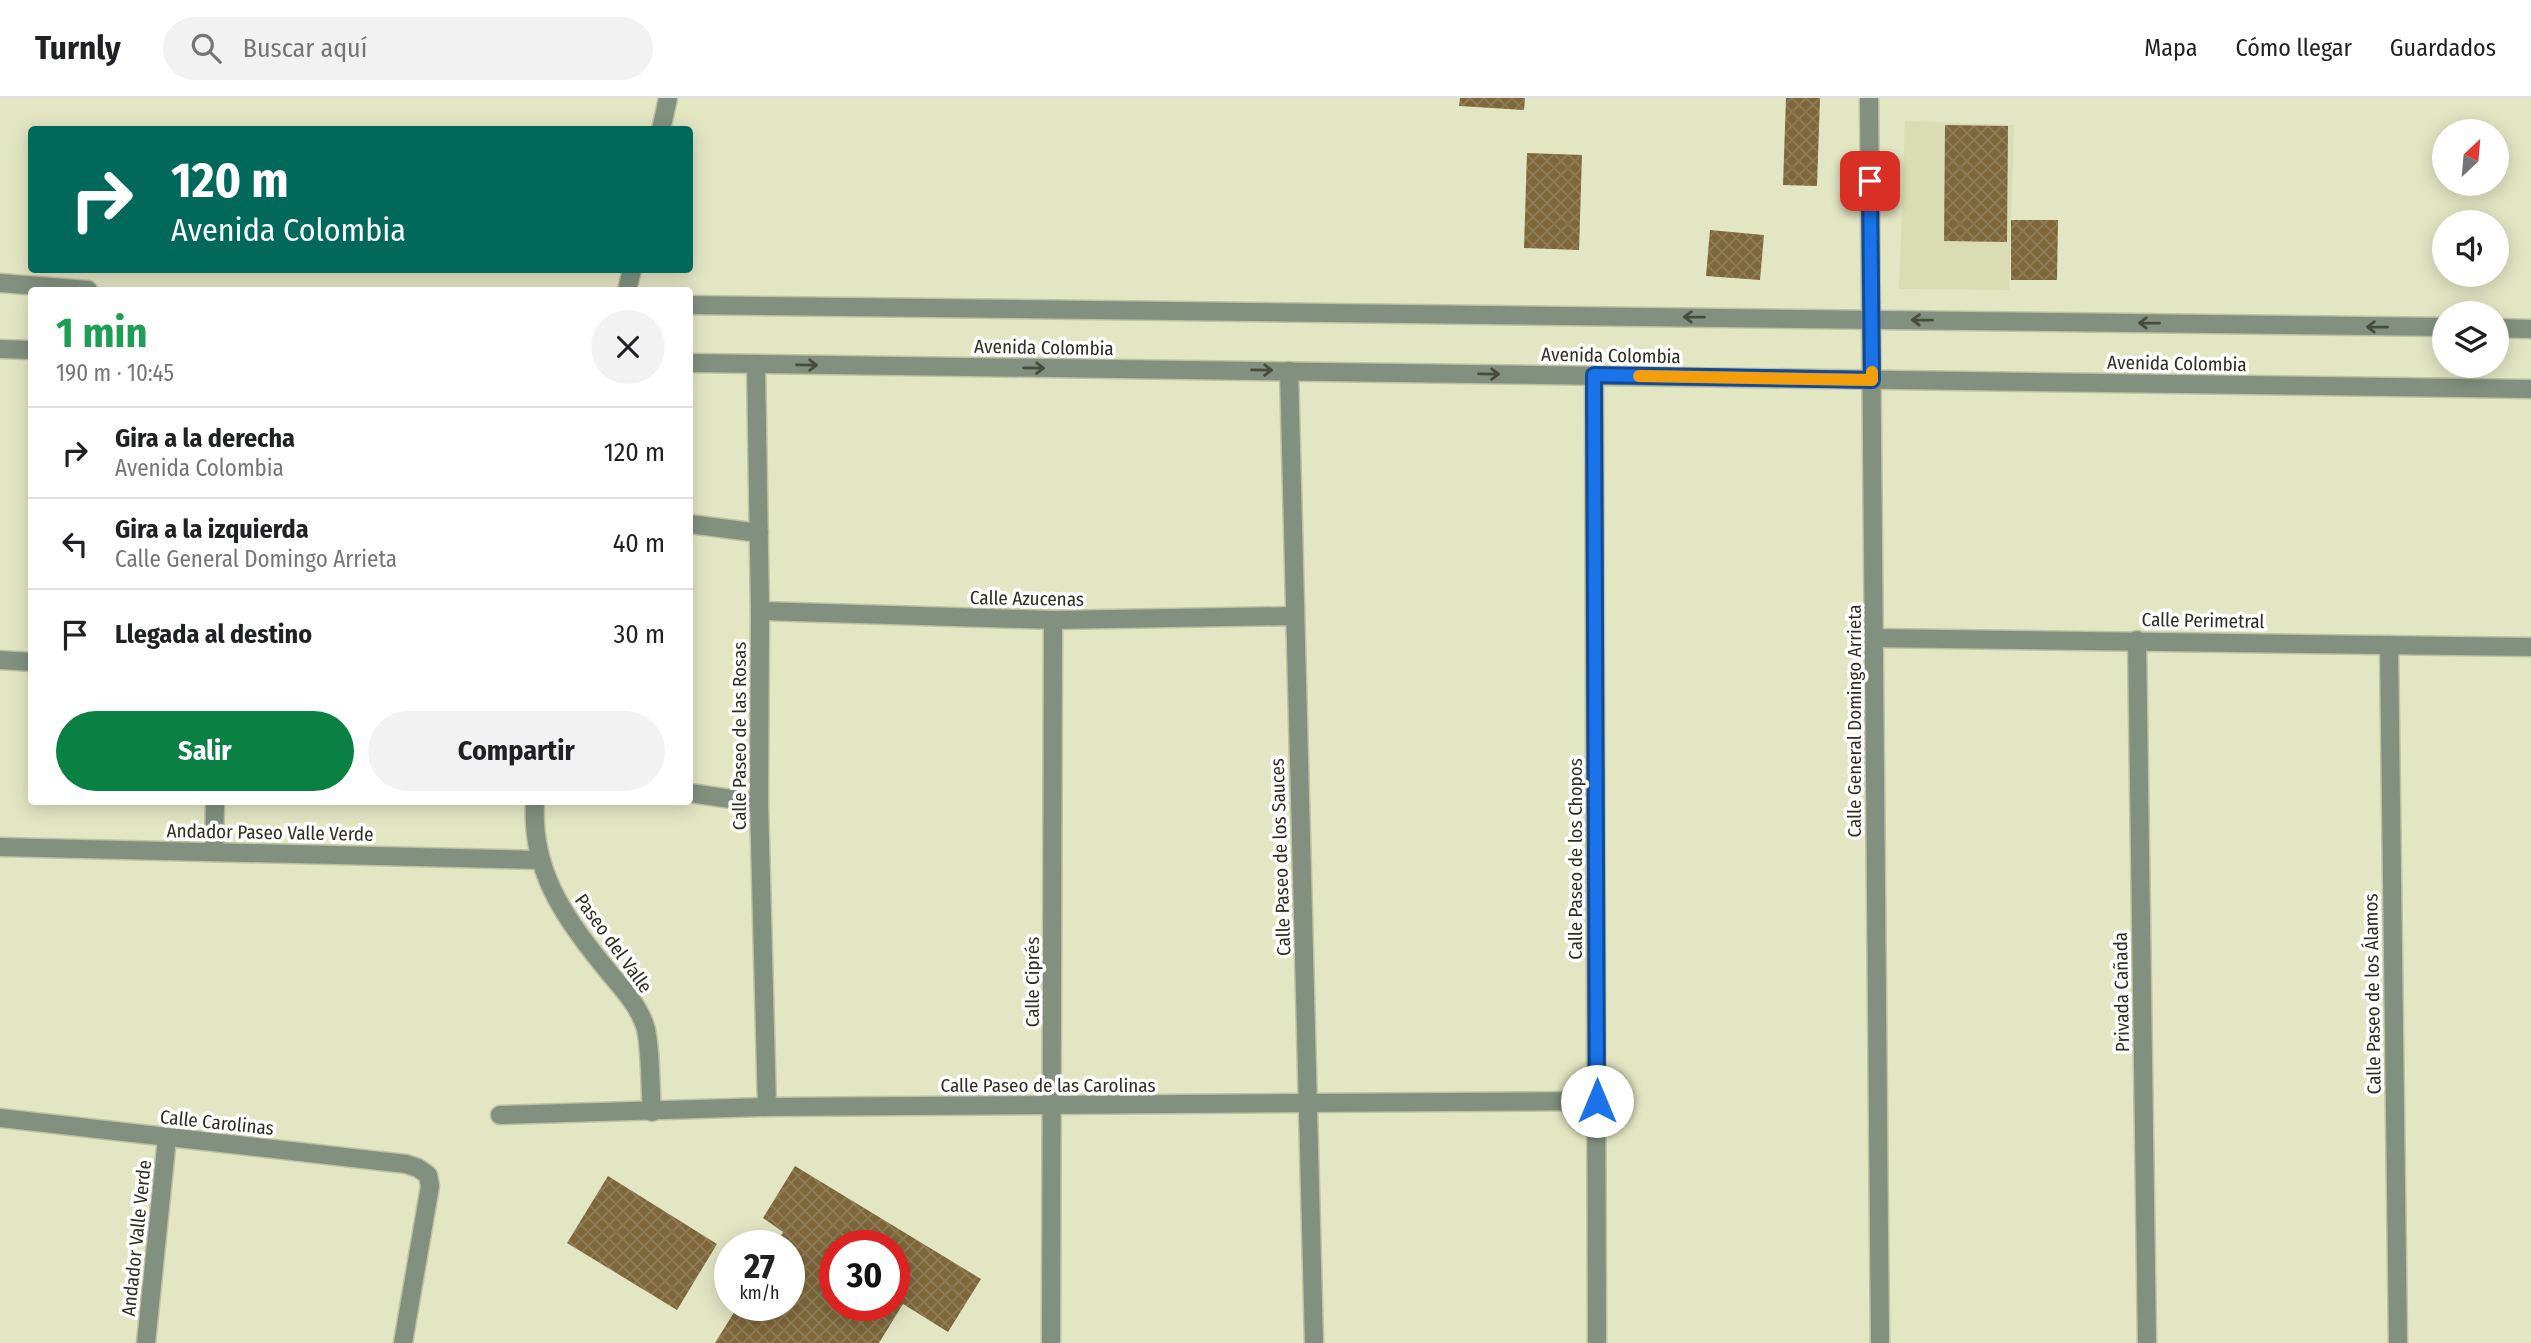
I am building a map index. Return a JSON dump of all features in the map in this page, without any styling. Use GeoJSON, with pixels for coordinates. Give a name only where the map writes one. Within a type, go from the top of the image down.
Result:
{"type":"FeatureCollection","features":[{"type":"Feature","properties":{"kind":"street"},"geometry":{"type":"LineString","coordinates":[[662,126],[668,98]]}},
{"type":"Feature","properties":{"kind":"street","name":"Calle General Domingo Arrieta"},"geometry":{"type":"LineString","coordinates":[[1869,98],[1880,1343]]}},
{"type":"Feature","properties":{"kind":"street"},"geometry":{"type":"LineString","coordinates":[[0,283],[50,287]]}},
{"type":"Feature","properties":{"kind":"street","name":"Avenida Colombia"},"geometry":{"type":"LineString","coordinates":[[693,304],[2432,327]]}},
{"type":"Feature","properties":{"kind":"street"},"geometry":{"type":"LineString","coordinates":[[2509,328],[2531,329]]}},
{"type":"Feature","properties":{"kind":"street"},"geometry":{"type":"LineString","coordinates":[[0,349],[28,350]]}},
{"type":"Feature","properties":{"kind":"street","name":"Avenida Colombia"},"geometry":{"type":"LineString","coordinates":[[693,363],[2531,388]]}},
{"type":"Feature","properties":{"kind":"street","name":"Calle Paseo de las Rosas"},"geometry":{"type":"LineString","coordinates":[[756,365],[760,611],[759,803],[767,1107]]}},
{"type":"Feature","properties":{"kind":"street","name":"Calle Paseo de los Sauces"},"geometry":{"type":"LineString","coordinates":[[1289,371],[1314,1343]]}},
{"type":"Feature","properties":{"kind":"street","name":"Calle Paseo de los Chopos"},"geometry":{"type":"LineString","coordinates":[[1594,375],[1597,1343]]}},
{"type":"Feature","properties":{"kind":"street"},"geometry":{"type":"LineString","coordinates":[[693,524],[759,533]]}},
{"type":"Feature","properties":{"kind":"street","name":"Calle Azucenas"},"geometry":{"type":"LineString","coordinates":[[760,611],[1054,620],[1294,617]]}},
{"type":"Feature","properties":{"kind":"street","name":"Calle Ciprés"},"geometry":{"type":"LineString","coordinates":[[1051,1343],[1054,620]]}},
{"type":"Feature","properties":{"kind":"street","name":"Calle Perimetral"},"geometry":{"type":"LineString","coordinates":[[1874,638],[2531,647]]}},
{"type":"Feature","properties":{"kind":"street","name":"Privada Cañada"},"geometry":{"type":"LineString","coordinates":[[2137,640],[2147,1343]]}},
{"type":"Feature","properties":{"kind":"street","name":"Calle Paseo de los Álamos"},"geometry":{"type":"LineString","coordinates":[[2389,645],[2398,1343]]}},
{"type":"Feature","properties":{"kind":"street"},"geometry":{"type":"LineString","coordinates":[[0,660],[28,662]]}},
{"type":"Feature","properties":{"kind":"street"},"geometry":{"type":"LineString","coordinates":[[693,793],[759,803]]}},
{"type":"Feature","properties":{"kind":"street"},"geometry":{"type":"LineString","coordinates":[[214,852],[215,805]]}},
{"type":"Feature","properties":{"kind":"street","name":"Paseo del Valle"},"geometry":{"type":"LineString","coordinates":[[535,805],[534,827],[540,860],[551,891],[600,962],[632,1000],[646,1028],[652,1112]]}},
{"type":"Feature","properties":{"kind":"street","name":"Andador Paseo Valle Verde"},"geometry":{"type":"LineString","coordinates":[[0,847],[540,860]]}},
{"type":"Feature","properties":{"kind":"street","name":"Calle Paseo de las Carolinas"},"geometry":{"type":"LineString","coordinates":[[500,1115],[767,1107],[1597,1101]]}},
{"type":"Feature","properties":{"kind":"street","name":"Calle Carolinas"},"geometry":{"type":"LineString","coordinates":[[0,1118],[406,1164],[418,1168],[428,1175],[430,1186],[403,1343]]}},
{"type":"Feature","properties":{"kind":"street","name":"Andador Valle Verde"},"geometry":{"type":"LineString","coordinates":[[146,1343],[167,1138]]}},
{"type":"Feature","properties":{"kind":"shaded area"},"geometry":{"type":"Polygon","coordinates":[[[1905,121],[2014,125],[2009,290],[1899,289],[1905,121]]]}},
{"type":"Feature","properties":{"kind":"building"},"geometry":{"type":"Polygon","coordinates":[[[1460,98],[1525,98],[1524,110],[1459,106],[1460,98]]]}},
{"type":"Feature","properties":{"kind":"building"},"geometry":{"type":"Polygon","coordinates":[[[1786,98],[1820,98],[1817,186],[1783,185],[1786,98]]]}},
{"type":"Feature","properties":{"kind":"building"},"geometry":{"type":"Polygon","coordinates":[[[1945,125],[2008,126],[2007,242],[1944,241],[1945,125]]]}},
{"type":"Feature","properties":{"kind":"building"},"geometry":{"type":"Polygon","coordinates":[[[1527,153],[1582,155],[1579,250],[1524,248],[1527,153]]]}},
{"type":"Feature","properties":{"kind":"building"},"geometry":{"type":"Polygon","coordinates":[[[2011,220],[2058,220],[2057,280],[2011,280],[2011,220]]]}},
{"type":"Feature","properties":{"kind":"building"},"geometry":{"type":"Polygon","coordinates":[[[1710,230],[1764,235],[1760,280],[1706,276],[1710,230]]]}},
{"type":"Feature","properties":{"kind":"building"},"geometry":{"type":"Polygon","coordinates":[[[795,1166],[900,1230],[819,1230],[819,1321],[893,1321],[879,1343],[715,1343],[729,1321],[805,1321],[805,1230],[780,1230],[763,1218],[795,1166]]]}},
{"type":"Feature","properties":{"kind":"building"},"geometry":{"type":"Polygon","coordinates":[[[608,1176],[714,1242],[714,1249],[677,1310],[567,1243],[608,1176]]]}},
{"type":"Feature","properties":{"kind":"building"},"geometry":{"type":"Polygon","coordinates":[[[910,1236],[981,1279],[948,1332],[910,1308],[910,1236]]]}},
{"type":"Feature","properties":{"kind":"slow traffic"},"geometry":{"type":"LineString","coordinates":[[1639,376],[1872,380],[1872,372]]}},
{"type":"Feature","properties":{"kind":"route"},"geometry":{"type":"LineString","coordinates":[[1597,1101],[1594,375],[1872,380],[1870,181]]}}]}
